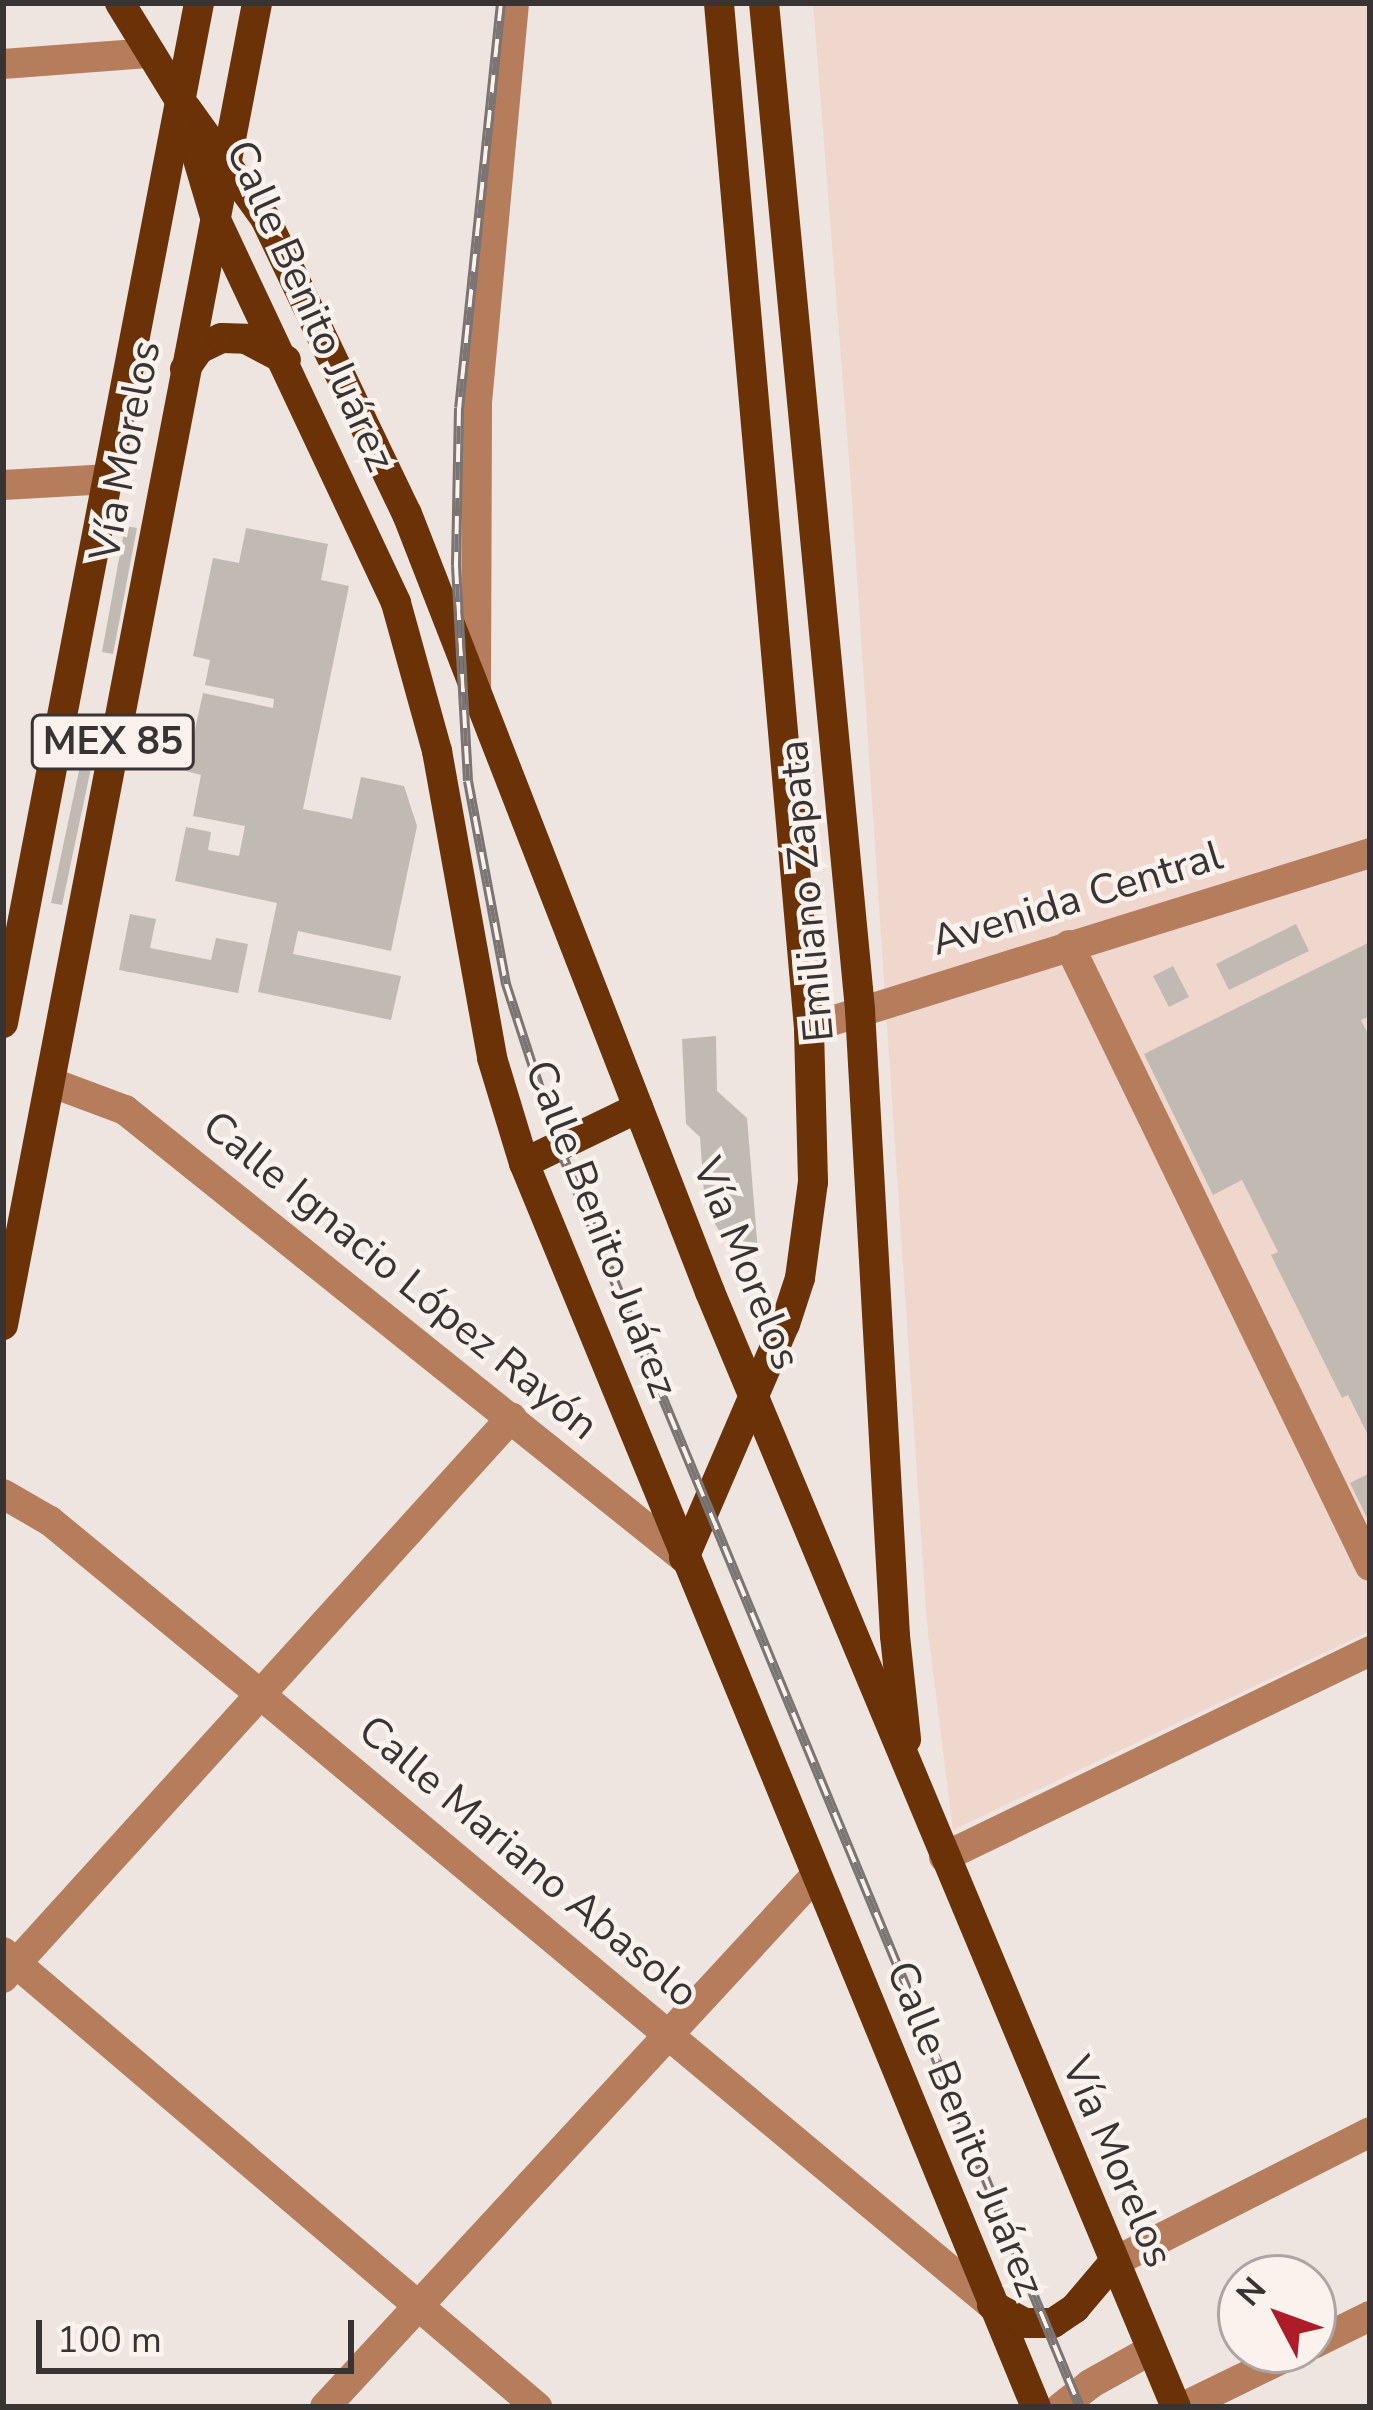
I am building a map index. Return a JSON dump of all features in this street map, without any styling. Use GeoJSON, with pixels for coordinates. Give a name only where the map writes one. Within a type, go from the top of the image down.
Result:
{"type":"FeatureCollection","features":[{"type":"Feature","properties":{"kind":"main road","name":"Calle Benito Juárez"},"geometry":{"type":"LineString","coordinates":[[120,3],[181,102],[216,220],[286,360],[412,646],[437,751],[485,1031],[524,1163],[1036,2407]]}},
{"type":"Feature","properties":{"kind":"main road","name":"Vía Morelos"},"geometry":{"type":"LineString","coordinates":[[3,1023],[15,904],[110,479],[200,3]]}},
{"type":"Feature","properties":{"kind":"main road","name":"Vía Morelos"},"geometry":{"type":"LineString","coordinates":[[3,1325],[257,3]]}},
{"type":"Feature","properties":{"kind":"main road","name":"Emiliano Zapata"},"geometry":{"type":"LineString","coordinates":[[684,1558],[755,1400],[800,1278],[809,1222],[809,1028],[719,3]]}},
{"type":"Feature","properties":{"kind":"main road","name":"Emiliano Zapata"},"geometry":{"type":"LineString","coordinates":[[764,3],[860,1010],[895,1636],[910,1774]]}},
{"type":"Feature","properties":{"kind":"main road","name":"Vía Morelos"},"geometry":{"type":"LineString","coordinates":[[181,102],[265,218],[380,453],[584,957],[638,1108],[755,1400],[1151,2350],[1179,2407]]}},
{"type":"Feature","properties":{"kind":"main road"},"geometry":{"type":"LineString","coordinates":[[184,368],[199,349],[222,338],[246,340],[286,360]]}},
{"type":"Feature","properties":{"kind":"main road"},"geometry":{"type":"LineString","coordinates":[[524,1163],[638,1108]]}},
{"type":"Feature","properties":{"kind":"main road"},"geometry":{"type":"LineString","coordinates":[[992,2305],[1024,2323],[1053,2323],[1075,2308],[1114,2262]]}},
{"type":"Feature","properties":{"kind":"street"},"geometry":{"type":"LineString","coordinates":[[476,694],[477,402],[514,3]]}},
{"type":"Feature","properties":{"kind":"street"},"geometry":{"type":"LineString","coordinates":[[3,64],[152,53]]}},
{"type":"Feature","properties":{"kind":"street"},"geometry":{"type":"LineString","coordinates":[[3,485],[110,479]]}},
{"type":"Feature","properties":{"kind":"street","name":"Avenida Central"},"geometry":{"type":"LineString","coordinates":[[809,1028],[1370,853]]}},
{"type":"Feature","properties":{"kind":"street"},"geometry":{"type":"LineString","coordinates":[[1069,945],[1370,1566]]}},
{"type":"Feature","properties":{"kind":"street","name":"Calle Ignacio López Rayón"},"geometry":{"type":"LineString","coordinates":[[50,1082],[125,1110],[684,1558]]}},
{"type":"Feature","properties":{"kind":"street"},"geometry":{"type":"LineString","coordinates":[[512,1417],[262,1696],[8,1964],[537,2407]]}},
{"type":"Feature","properties":{"kind":"street","name":"Calle Mariano Abasolo"},"geometry":{"type":"LineString","coordinates":[[3,1494],[50,1521],[992,2305]]}},
{"type":"Feature","properties":{"kind":"street"},"geometry":{"type":"LineString","coordinates":[[944,1857],[1370,1652]]}},
{"type":"Feature","properties":{"kind":"street"},"geometry":{"type":"LineString","coordinates":[[325,2407],[815,1876]]}},
{"type":"Feature","properties":{"kind":"street"},"geometry":{"type":"LineString","coordinates":[[1114,2262],[1370,2132]]}},
{"type":"Feature","properties":{"kind":"street"},"geometry":{"type":"LineString","coordinates":[[1337,2332],[1370,2316]]}},
{"type":"Feature","properties":{"kind":"street"},"geometry":{"type":"LineString","coordinates":[[1061,2407],[1090,2384],[1151,2350]]}},
{"type":"Feature","properties":{"kind":"street"},"geometry":{"type":"LineString","coordinates":[[1179,2407],[1249,2374]]}},
{"type":"Feature","properties":{"kind":"shaded area"},"geometry":{"type":"Polygon","coordinates":[[[813,3],[1370,3],[1370,1631],[953,1830],[927,1624],[850,472],[813,3]]]}},
{"type":"Feature","properties":{"kind":"building"},"geometry":{"type":"Polygon","coordinates":[[[125,526],[137,528],[113,654],[102,652],[125,526]]]}},
{"type":"Feature","properties":{"kind":"building"},"geometry":{"type":"Polygon","coordinates":[[[246,528],[328,544],[321,580],[349,586],[303,809],[352,819],[361,777],[404,786],[417,826],[391,951],[298,931],[293,954],[401,976],[391,1020],[258,992],[277,903],[175,881],[186,827],[211,832],[208,850],[239,856],[245,826],[193,816],[201,775],[186,771],[203,693],[273,708],[274,699],[205,685],[210,660],[193,656],[213,558],[239,563],[246,528]]]}},
{"type":"Feature","properties":{"kind":"building"},"geometry":{"type":"Polygon","coordinates":[[[80,766],[91,768],[62,905],[51,903],[80,766]]]}},
{"type":"Feature","properties":{"kind":"building"},"geometry":{"type":"Polygon","coordinates":[[[130,914],[156,919],[150,948],[211,960],[216,938],[248,944],[238,993],[119,970],[130,914]]]}},
{"type":"Feature","properties":{"kind":"building"},"geometry":{"type":"Polygon","coordinates":[[[1296,924],[1309,951],[1229,990],[1216,964],[1296,924]]]}},
{"type":"Feature","properties":{"kind":"building"},"geometry":{"type":"Polygon","coordinates":[[[1370,942],[1370,1016],[1361,1020],[1370,1038],[1370,1439],[1348,1395],[1342,1398],[1271,1255],[1278,1252],[1242,1180],[1213,1195],[1144,1054],[1370,942]]]}},
{"type":"Feature","properties":{"kind":"building"},"geometry":{"type":"Polygon","coordinates":[[[1173,966],[1189,997],[1169,1007],[1153,976],[1173,966]]]}},
{"type":"Feature","properties":{"kind":"building"},"geometry":{"type":"Polygon","coordinates":[[[716,1036],[717,1091],[747,1118],[758,1252],[734,1256],[705,1207],[700,1137],[686,1124],[682,1039],[716,1036]]]}},
{"type":"Feature","properties":{"kind":"building"},"geometry":{"type":"Polygon","coordinates":[[[1370,1473],[1370,1524],[1350,1483],[1370,1473]]]}},
{"type":"Feature","properties":{"kind":"railway"},"geometry":{"type":"LineString","coordinates":[[501,3],[459,408],[456,566],[468,781],[506,984],[559,1147],[1080,2407]]}}]}
